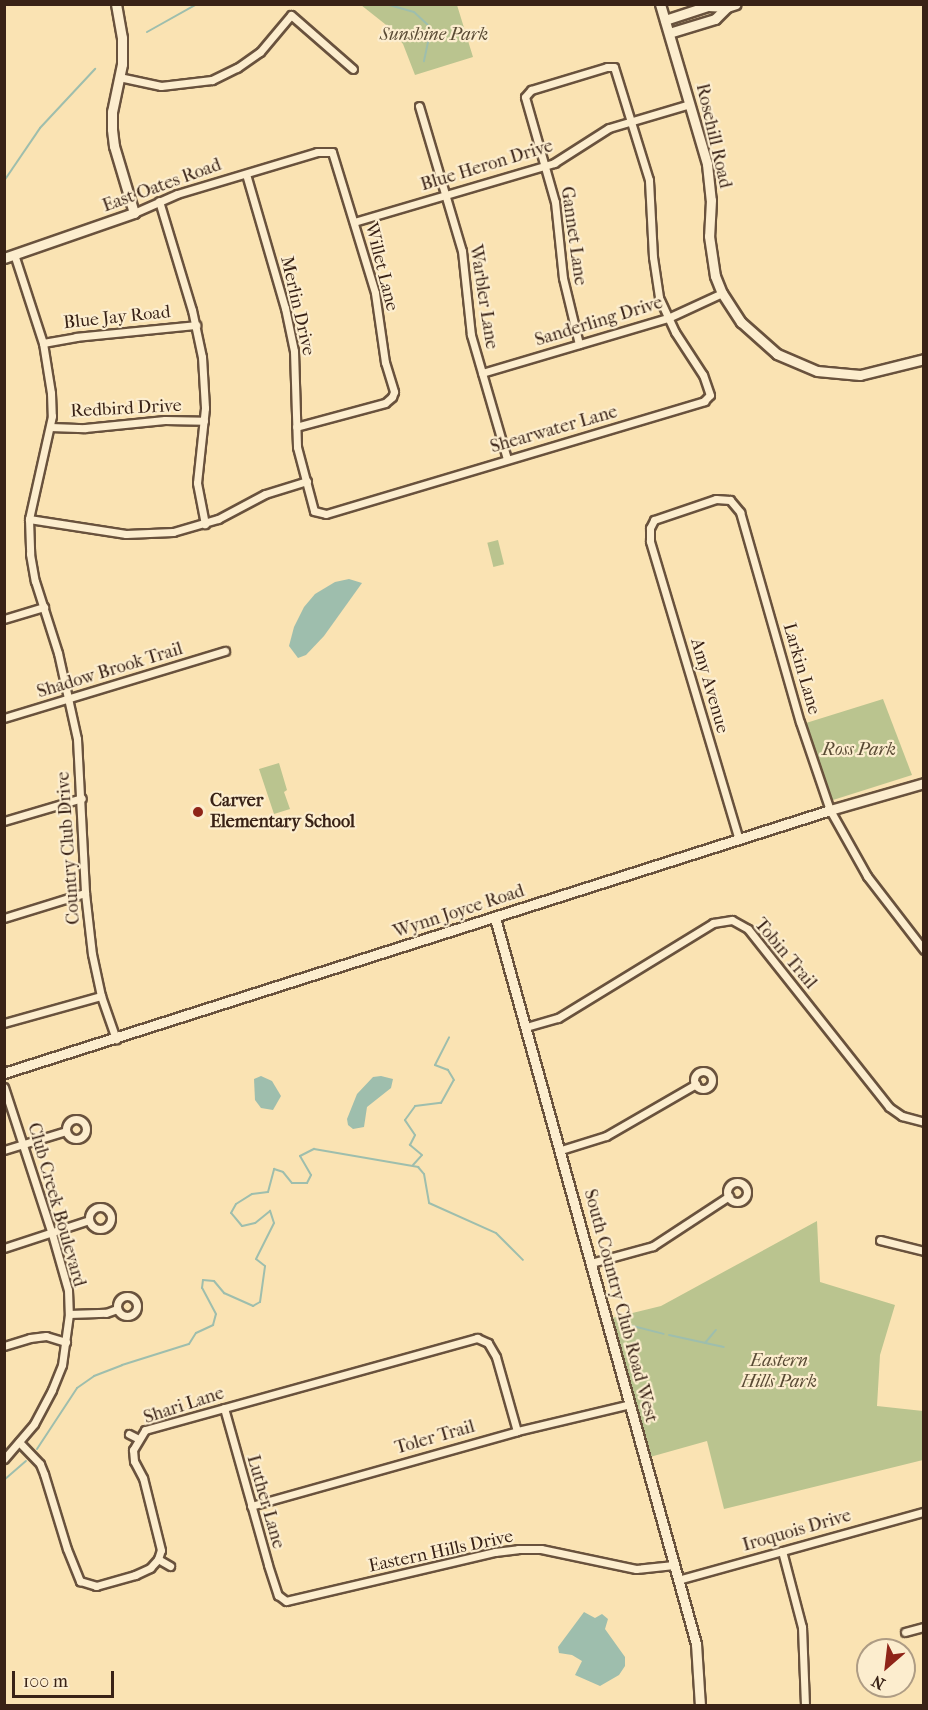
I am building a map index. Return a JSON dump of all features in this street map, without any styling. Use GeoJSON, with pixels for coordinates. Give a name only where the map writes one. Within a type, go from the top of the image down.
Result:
{"type":"FeatureCollection","features":[{"type":"Feature","properties":{"kind":"street"},"geometry":{"type":"LineString","coordinates":[[116,4],[122,38],[119,77],[112,112],[112,129],[114,146],[134,213]]}},
{"type":"Feature","properties":{"kind":"street","name":"Rosehill Road"},"geometry":{"type":"LineString","coordinates":[[660,4],[690,104],[710,183],[710,255],[722,293],[741,322],[765,346],[807,368],[828,373],[860,375],[924,359]]}},
{"type":"Feature","properties":{"kind":"street"},"geometry":{"type":"LineString","coordinates":[[665,20],[708,6],[732,6]]}},
{"type":"Feature","properties":{"kind":"street"},"geometry":{"type":"LineString","coordinates":[[669,33],[715,19],[732,6]]}},
{"type":"Feature","properties":{"kind":"street"},"geometry":{"type":"LineString","coordinates":[[119,77],[160,86],[212,80],[237,68],[260,52],[291,15],[353,69]]}},
{"type":"Feature","properties":{"kind":"street","name":"Gannet Lane"},"geometry":{"type":"LineString","coordinates":[[579,344],[563,278],[557,212],[545,165],[524,104],[525,98],[531,90],[596,68],[614,68],[630,121]]}},
{"type":"Feature","properties":{"kind":"street","name":"Blue Heron Drive"},"geometry":{"type":"LineString","coordinates":[[354,222],[545,165],[568,156],[600,132],[690,104]]}},
{"type":"Feature","properties":{"kind":"street","name":"Warbler Lane"},"geometry":{"type":"LineString","coordinates":[[420,106],[466,267],[469,321],[507,459]]}},
{"type":"Feature","properties":{"kind":"street"},"geometry":{"type":"LineString","coordinates":[[630,121],[649,180],[655,277],[668,318]]}},
{"type":"Feature","properties":{"kind":"street","name":"East Oates Road"},"geometry":{"type":"LineString","coordinates":[[4,258],[134,213],[159,201],[317,152],[332,152]]}},
{"type":"Feature","properties":{"kind":"street","name":"Willet Lane"},"geometry":{"type":"LineString","coordinates":[[296,427],[385,403],[394,392],[385,362],[375,293],[332,152]]}},
{"type":"Feature","properties":{"kind":"street","name":"Merlin Drive"},"geometry":{"type":"LineString","coordinates":[[246,174],[285,308],[294,351],[297,447],[314,511],[320,513]]}},
{"type":"Feature","properties":{"kind":"street"},"geometry":{"type":"LineString","coordinates":[[159,201],[196,325],[204,376],[204,421],[196,483],[205,524]]}},
{"type":"Feature","properties":{"kind":"street","name":"Country Club Drive"},"geometry":{"type":"LineString","coordinates":[[15,254],[43,343],[51,393],[50,427],[29,519],[30,554],[58,653],[77,739],[82,798],[85,893],[101,996],[116,1039]]}},
{"type":"Feature","properties":{"kind":"street","name":"Sanderling Drive"},"geometry":{"type":"LineString","coordinates":[[482,373],[668,318],[722,293]]}},
{"type":"Feature","properties":{"kind":"street","name":"Shearwater Lane"},"geometry":{"type":"LineString","coordinates":[[320,513],[326,514],[704,401],[710,395],[703,375],[668,318]]}},
{"type":"Feature","properties":{"kind":"street","name":"Blue Jay Road"},"geometry":{"type":"LineString","coordinates":[[43,343],[76,337],[196,325]]}},
{"type":"Feature","properties":{"kind":"street","name":"Redbird Drive"},"geometry":{"type":"LineString","coordinates":[[50,427],[85,428],[146,422],[204,421]]}},
{"type":"Feature","properties":{"kind":"street"},"geometry":{"type":"LineString","coordinates":[[29,519],[142,534],[173,532],[205,524],[265,494],[307,481]]}},
{"type":"Feature","properties":{"kind":"street","name":"Larkin Lane"},"geometry":{"type":"LineString","coordinates":[[650,541],[650,528],[654,520],[716,499],[730,500],[740,512],[800,722],[830,810],[867,876],[924,950]]}},
{"type":"Feature","properties":{"kind":"street","name":"Amy Avenue"},"geometry":{"type":"LineString","coordinates":[[650,541],[739,840]]}},
{"type":"Feature","properties":{"kind":"street"},"geometry":{"type":"LineString","coordinates":[[4,619],[44,608]]}},
{"type":"Feature","properties":{"kind":"street","name":"Shadow Brook Trail"},"geometry":{"type":"LineString","coordinates":[[4,718],[225,651]]}},
{"type":"Feature","properties":{"kind":"street","name":"Wynn Joyce Road"},"geometry":{"type":"LineString","coordinates":[[4,1073],[830,810],[924,783]]}},
{"type":"Feature","properties":{"kind":"street"},"geometry":{"type":"LineString","coordinates":[[4,821],[82,798]]}},
{"type":"Feature","properties":{"kind":"street"},"geometry":{"type":"LineString","coordinates":[[4,918],[85,893]]}},
{"type":"Feature","properties":{"kind":"street","name":"South Country Club Road West"},"geometry":{"type":"LineString","coordinates":[[495,918],[696,1644],[700,1706]]}},
{"type":"Feature","properties":{"kind":"street","name":"Tobin Trail"},"geometry":{"type":"LineString","coordinates":[[526,1027],[558,1018],[713,923],[732,920],[748,929],[889,1107],[902,1116],[924,1122]]}},
{"type":"Feature","properties":{"kind":"street"},"geometry":{"type":"LineString","coordinates":[[4,1023],[101,996]]}},
{"type":"Feature","properties":{"kind":"street"},"geometry":{"type":"LineString","coordinates":[[561,1150],[606,1136],[696,1084]]}},
{"type":"Feature","properties":{"kind":"street","name":"Club Creek Boulevard"},"geometry":{"type":"LineString","coordinates":[[4,1087],[52,1234],[68,1290],[69,1314],[62,1365],[52,1390],[34,1424],[4,1459]]}},
{"type":"Feature","properties":{"kind":"street"},"geometry":{"type":"LineString","coordinates":[[4,1150],[66,1131]]}},
{"type":"Feature","properties":{"kind":"street"},"geometry":{"type":"LineString","coordinates":[[591,1263],[653,1246],[729,1197]]}},
{"type":"Feature","properties":{"kind":"street"},"geometry":{"type":"LineString","coordinates":[[4,1248],[89,1220]]}},
{"type":"Feature","properties":{"kind":"street"},"geometry":{"type":"LineString","coordinates":[[880,1240],[924,1251]]}},
{"type":"Feature","properties":{"kind":"street"},"geometry":{"type":"LineString","coordinates":[[69,1314],[106,1313],[117,1309]]}},
{"type":"Feature","properties":{"kind":"street"},"geometry":{"type":"LineString","coordinates":[[4,1346],[46,1336],[66,1342]]}},
{"type":"Feature","properties":{"kind":"street","name":"Shari Lane"},"geometry":{"type":"LineString","coordinates":[[158,1559],[161,1550],[157,1527],[143,1478],[134,1461],[133,1449],[145,1430],[477,1338],[488,1343],[496,1357],[517,1431]]}},
{"type":"Feature","properties":{"kind":"street","name":"Toler Trail"},"geometry":{"type":"LineString","coordinates":[[251,1506],[517,1431],[630,1404]]}},
{"type":"Feature","properties":{"kind":"street","name":"Luther Lane"},"geometry":{"type":"LineString","coordinates":[[224,1408],[278,1595],[286,1600]]}},
{"type":"Feature","properties":{"kind":"street"},"geometry":{"type":"LineString","coordinates":[[129,1434],[139,1439]]}},
{"type":"Feature","properties":{"kind":"street"},"geometry":{"type":"LineString","coordinates":[[19,1442],[40,1464],[67,1549],[80,1581],[96,1586],[122,1579],[150,1568],[158,1559],[170,1566]]}},
{"type":"Feature","properties":{"kind":"street","name":"Iroquois Drive"},"geometry":{"type":"LineString","coordinates":[[678,1580],[924,1512]]}},
{"type":"Feature","properties":{"kind":"street","name":"Eastern Hills Drive"},"geometry":{"type":"LineString","coordinates":[[286,1600],[495,1551],[541,1550],[636,1569],[674,1565]]}},
{"type":"Feature","properties":{"kind":"street"},"geometry":{"type":"LineString","coordinates":[[782,1551],[802,1627],[805,1706]]}},
{"type":"Feature","properties":{"kind":"street"},"geometry":{"type":"LineString","coordinates":[[905,1632],[924,1627]]}},
{"type":"Feature","properties":{"kind":"green space","name":"Sunshine Park"},"geometry":{"type":"Polygon","coordinates":[[[361,5],[457,5],[473,57],[415,75],[403,44],[390,28],[361,5]]]}},
{"type":"Feature","properties":{"kind":"green space"},"geometry":{"type":"Polygon","coordinates":[[[498,540],[504,564],[493,567],[487,543],[498,540]]]}},
{"type":"Feature","properties":{"kind":"green space","name":"Ross Park"},"geometry":{"type":"Polygon","coordinates":[[[883,699],[912,775],[833,800],[829,798],[806,723],[883,699]]]}},
{"type":"Feature","properties":{"kind":"green space"},"geometry":{"type":"Polygon","coordinates":[[[279,763],[287,790],[284,792],[290,809],[274,814],[259,769],[279,763]]]}},
{"type":"Feature","properties":{"kind":"green space","name":"Eastern Hills Park"},"geometry":{"type":"Polygon","coordinates":[[[817,1221],[820,1282],[895,1305],[880,1355],[877,1406],[923,1411],[923,1460],[724,1509],[707,1441],[650,1457],[612,1318],[661,1306],[817,1221]]]}},
{"type":"Feature","properties":{"kind":"shaded area"},"geometry":{"type":"Polygon","coordinates":[[[349,579],[362,583],[324,636],[306,655],[298,658],[289,646],[294,627],[304,607],[315,594],[335,582],[349,579]]]}},
{"type":"Feature","properties":{"kind":"shaded area"},"geometry":{"type":"Polygon","coordinates":[[[261,1076],[272,1081],[281,1096],[273,1110],[261,1108],[255,1100],[254,1079],[261,1076]]]}},
{"type":"Feature","properties":{"kind":"shaded area"},"geometry":{"type":"Polygon","coordinates":[[[373,1077],[393,1079],[391,1088],[367,1107],[364,1127],[353,1129],[348,1125],[347,1119],[357,1094],[373,1077]]]}},
{"type":"Feature","properties":{"kind":"shaded area"},"geometry":{"type":"Polygon","coordinates":[[[584,1612],[595,1618],[602,1614],[608,1619],[605,1629],[625,1657],[625,1666],[619,1675],[600,1686],[575,1675],[582,1661],[572,1655],[559,1653],[558,1647],[584,1612]]]}},
{"type":"Feature","properties":{"kind":"waterway"},"geometry":{"type":"LineString","coordinates":[[147,32],[197,4]]}},
{"type":"Feature","properties":{"kind":"waterway"},"geometry":{"type":"LineString","coordinates":[[386,4],[414,12],[431,28],[424,61]]}},
{"type":"Feature","properties":{"kind":"waterway"},"geometry":{"type":"LineString","coordinates":[[4,181],[40,128],[95,69]]}},
{"type":"Feature","properties":{"kind":"waterway"},"geometry":{"type":"LineString","coordinates":[[413,1165],[422,1155],[410,1145],[415,1135],[405,1120],[415,1106],[441,1103],[454,1080],[448,1070],[435,1065],[449,1037]]}},
{"type":"Feature","properties":{"kind":"waterway"},"geometry":{"type":"LineString","coordinates":[[37,1449],[77,1388],[94,1376],[189,1344],[196,1333],[213,1325],[216,1314],[202,1288],[203,1280],[214,1281],[224,1293],[253,1306],[260,1302],[265,1266],[256,1259],[274,1223],[270,1211],[255,1223],[242,1226],[231,1213],[236,1204],[252,1194],[268,1192],[274,1169],[283,1172],[292,1183],[307,1183],[311,1175],[300,1156],[314,1149],[418,1167],[424,1174],[429,1203],[496,1233],[523,1260]]}},
{"type":"Feature","properties":{"kind":"waterway"},"geometry":{"type":"LineString","coordinates":[[621,1323],[664,1334]]}},
{"type":"Feature","properties":{"kind":"waterway"},"geometry":{"type":"LineString","coordinates":[[705,1343],[716,1330]]}},
{"type":"Feature","properties":{"kind":"waterway"},"geometry":{"type":"LineString","coordinates":[[669,1335],[724,1347]]}},
{"type":"Feature","properties":{"kind":"waterway"},"geometry":{"type":"LineString","coordinates":[[4,1480],[26,1461]]}},
{"type":"Feature","properties":{"kind":"place","name":"Carver Elementary School"},"geometry":{"type":"Point","coordinates":[198,812]}}]}
